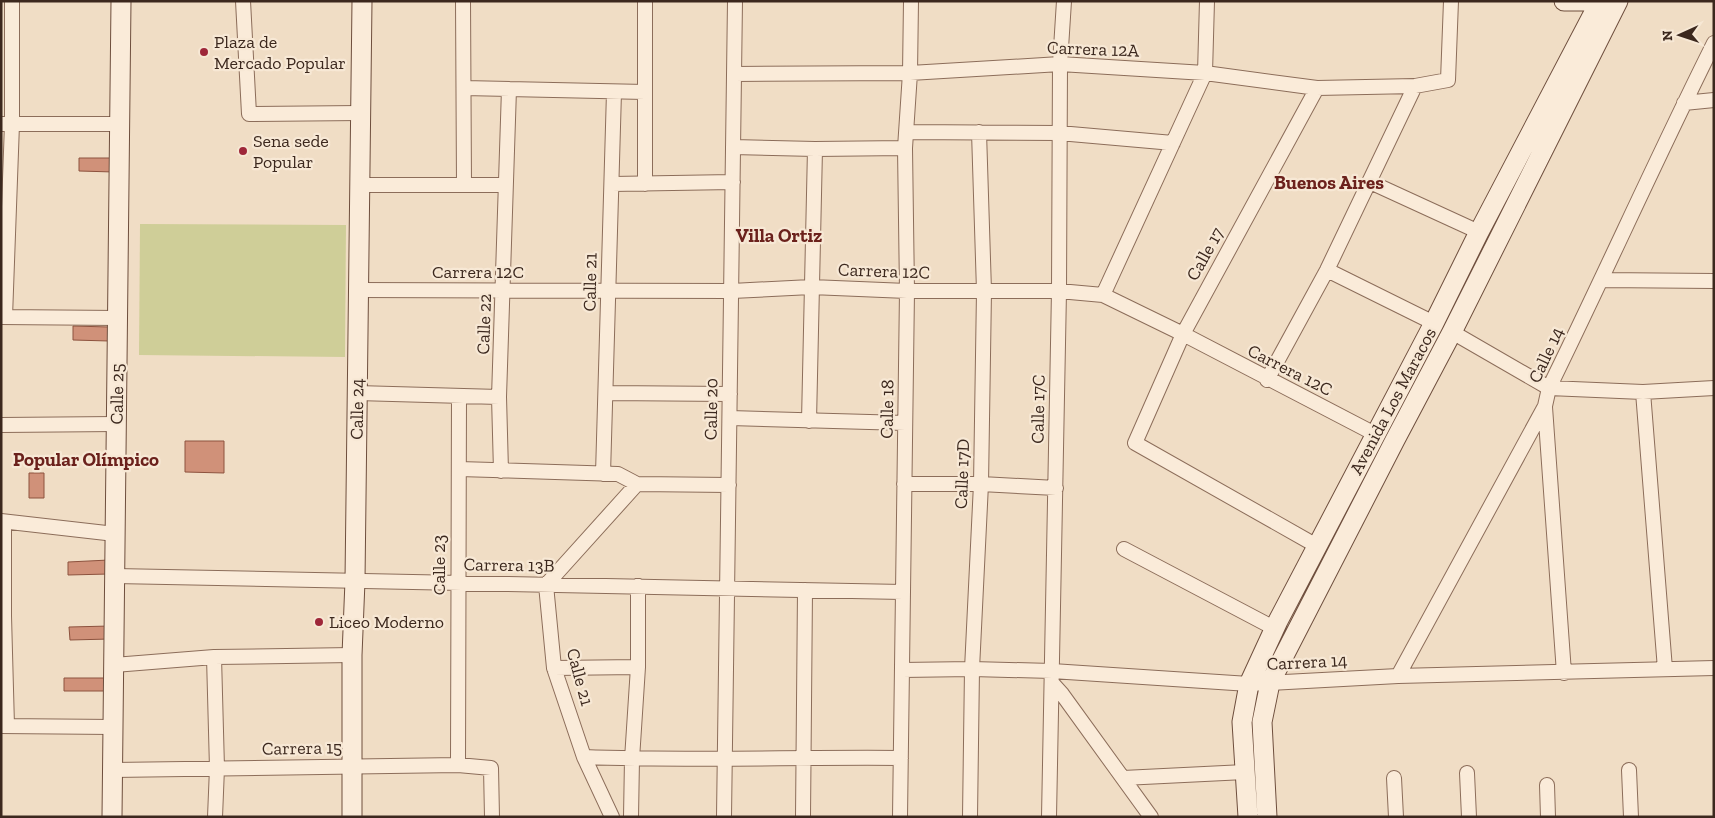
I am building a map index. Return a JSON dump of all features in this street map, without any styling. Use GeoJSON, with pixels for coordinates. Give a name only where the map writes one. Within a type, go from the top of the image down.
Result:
{"type":"FeatureCollection","features":[{"type":"Feature","properties":{"kind":"street"},"geometry":{"type":"LineString","coordinates":[[12,1],[7,19],[3,317],[118,318]]}},
{"type":"Feature","properties":{"kind":"street","name":"Calle 25"},"geometry":{"type":"LineString","coordinates":[[112,817],[121,1]]}},
{"type":"Feature","properties":{"kind":"street"},"geometry":{"type":"LineString","coordinates":[[243,1],[249,114],[360,113]]}},
{"type":"Feature","properties":{"kind":"street","name":"Calle 24"},"geometry":{"type":"LineString","coordinates":[[352,817],[352,655],[355,581],[362,1]]}},
{"type":"Feature","properties":{"kind":"street"},"geometry":{"type":"LineString","coordinates":[[463,1],[464,185]]}},
{"type":"Feature","properties":{"kind":"street"},"geometry":{"type":"LineString","coordinates":[[645,1],[645,184]]}},
{"type":"Feature","properties":{"kind":"street","name":"Calle 20"},"geometry":{"type":"LineString","coordinates":[[724,817],[735,1]]}},
{"type":"Feature","properties":{"kind":"street","name":"Calle 18"},"geometry":{"type":"LineString","coordinates":[[900,817],[907,291],[905,148],[910,73],[911,1]]}},
{"type":"Feature","properties":{"kind":"street","name":"Calle 17C"},"geometry":{"type":"LineString","coordinates":[[1050,817],[1059,291],[1060,64],[1064,1]]}},
{"type":"Feature","properties":{"kind":"street"},"geometry":{"type":"LineString","coordinates":[[1103,295],[1205,73],[1207,1]]}},
{"type":"Feature","properties":{"kind":"street","name":"Carrera 12A"},"geometry":{"type":"LineString","coordinates":[[734,74],[910,73],[1060,64],[1205,73],[1317,88],[1414,86],[1448,80],[1451,1]]}},
{"type":"Feature","properties":{"kind":"street"},"geometry":{"type":"LineString","coordinates":[[1564,1],[1610,1]]}},
{"type":"Feature","properties":{"kind":"street","name":"Avenida Los Maracos"},"geometry":{"type":"LineString","coordinates":[[1267,817],[1262,722],[1270,683],[1452,332],[1618,1]]}},
{"type":"Feature","properties":{"kind":"street","name":"Avenida Los Maracos"},"geometry":{"type":"LineString","coordinates":[[1248,817],[1242,722],[1249,684],[1274,628],[1600,2]]}},
{"type":"Feature","properties":{"kind":"street","name":"Calle 14"},"geometry":{"type":"LineString","coordinates":[[1398,676],[1545,406],[1549,388],[1714,43]]}},
{"type":"Feature","properties":{"kind":"street"},"geometry":{"type":"LineString","coordinates":[[1267,380],[1327,270],[1414,86]]}},
{"type":"Feature","properties":{"kind":"street"},"geometry":{"type":"LineString","coordinates":[[464,88],[644,92]]}},
{"type":"Feature","properties":{"kind":"street","name":"Calle 17"},"geometry":{"type":"LineString","coordinates":[[1317,88],[1183,334],[1135,443],[1317,546]]}},
{"type":"Feature","properties":{"kind":"street","name":"Calle 22"},"geometry":{"type":"LineString","coordinates":[[502,470],[499,397],[504,290],[505,185],[509,89]]}},
{"type":"Feature","properties":{"kind":"street","name":"Calle 21"},"geometry":{"type":"LineString","coordinates":[[603,474],[614,92]]}},
{"type":"Feature","properties":{"kind":"street"},"geometry":{"type":"LineString","coordinates":[[1684,103],[1714,100]]}},
{"type":"Feature","properties":{"kind":"street"},"geometry":{"type":"LineString","coordinates":[[7,124],[120,124]]}},
{"type":"Feature","properties":{"kind":"street"},"geometry":{"type":"LineString","coordinates":[[907,132],[1059,133],[1173,143]]}},
{"type":"Feature","properties":{"kind":"street","name":"Calle 17D"},"geometry":{"type":"LineString","coordinates":[[970,817],[972,669],[981,484],[984,291],[979,132]]}},
{"type":"Feature","properties":{"kind":"street"},"geometry":{"type":"LineString","coordinates":[[733,147],[815,149],[905,148]]}},
{"type":"Feature","properties":{"kind":"street"},"geometry":{"type":"LineString","coordinates":[[809,421],[815,149]]}},
{"type":"Feature","properties":{"kind":"street"},"geometry":{"type":"LineString","coordinates":[[612,184],[733,182]]}},
{"type":"Feature","properties":{"kind":"street"},"geometry":{"type":"LineString","coordinates":[[1370,182],[1479,232]]}},
{"type":"Feature","properties":{"kind":"street"},"geometry":{"type":"LineString","coordinates":[[360,185],[505,185]]}},
{"type":"Feature","properties":{"kind":"street"},"geometry":{"type":"LineString","coordinates":[[1327,270],[1434,323]]}},
{"type":"Feature","properties":{"kind":"street"},"geometry":{"type":"LineString","coordinates":[[1602,280],[1714,281]]}},
{"type":"Feature","properties":{"kind":"street","name":"Carrera 12C"},"geometry":{"type":"LineString","coordinates":[[358,290],[732,291],[811,287],[907,291],[1059,291],[1103,295],[1183,334],[1267,380],[1374,434]]}},
{"type":"Feature","properties":{"kind":"street"},"geometry":{"type":"LineString","coordinates":[[1452,332],[1549,388],[1643,392],[1714,388]]}},
{"type":"Feature","properties":{"kind":"street"},"geometry":{"type":"LineString","coordinates":[[357,392],[499,397]]}},
{"type":"Feature","properties":{"kind":"street"},"geometry":{"type":"LineString","coordinates":[[1643,392],[1665,669]]}},
{"type":"Feature","properties":{"kind":"street"},"geometry":{"type":"LineString","coordinates":[[606,393],[730,394]]}},
{"type":"Feature","properties":{"kind":"street","name":"Calle 23"},"geometry":{"type":"LineString","coordinates":[[458,764],[459,396]]}},
{"type":"Feature","properties":{"kind":"street"},"geometry":{"type":"LineString","coordinates":[[1545,406],[1564,673]]}},
{"type":"Feature","properties":{"kind":"street"},"geometry":{"type":"LineString","coordinates":[[730,418],[905,423]]}},
{"type":"Feature","properties":{"kind":"street"},"geometry":{"type":"LineString","coordinates":[[1,425],[116,424]]}},
{"type":"Feature","properties":{"kind":"street"},"geometry":{"type":"LineString","coordinates":[[458,469],[618,474],[637,484],[729,485]]}},
{"type":"Feature","properties":{"kind":"street"},"geometry":{"type":"LineString","coordinates":[[546,585],[637,484]]}},
{"type":"Feature","properties":{"kind":"street"},"geometry":{"type":"LineString","coordinates":[[904,484],[981,484],[1056,488]]}},
{"type":"Feature","properties":{"kind":"street"},"geometry":{"type":"LineString","coordinates":[[113,726],[4,726],[3,521],[115,534]]}},
{"type":"Feature","properties":{"kind":"street"},"geometry":{"type":"LineString","coordinates":[[1124,549],[1274,628]]}},
{"type":"Feature","properties":{"kind":"street","name":"Carrera 13B"},"geometry":{"type":"LineString","coordinates":[[115,576],[903,592]]}},
{"type":"Feature","properties":{"kind":"street","name":"Calle 21"},"geometry":{"type":"LineString","coordinates":[[546,585],[554,668],[584,757],[612,817]]}},
{"type":"Feature","properties":{"kind":"street"},"geometry":{"type":"LineString","coordinates":[[631,817],[632,759],[638,668],[638,586]]}},
{"type":"Feature","properties":{"kind":"street"},"geometry":{"type":"LineString","coordinates":[[803,817],[805,590]]}},
{"type":"Feature","properties":{"kind":"street"},"geometry":{"type":"LineString","coordinates":[[114,665],[214,657],[352,655]]}},
{"type":"Feature","properties":{"kind":"street"},"geometry":{"type":"LineString","coordinates":[[214,657],[215,817]]}},
{"type":"Feature","properties":{"kind":"street"},"geometry":{"type":"LineString","coordinates":[[554,668],[638,668]]}},
{"type":"Feature","properties":{"kind":"street","name":"Carrera 14"},"geometry":{"type":"LineString","coordinates":[[902,670],[972,669],[1052,677],[1249,684],[1398,676],[1714,668]]}},
{"type":"Feature","properties":{"kind":"street"},"geometry":{"type":"LineString","coordinates":[[1052,677],[1062,694],[1151,817]]}},
{"type":"Feature","properties":{"kind":"street"},"geometry":{"type":"LineString","coordinates":[[584,757],[632,759],[901,758]]}},
{"type":"Feature","properties":{"kind":"street","name":"Carrera 15"},"geometry":{"type":"LineString","coordinates":[[112,770],[458,764],[491,768],[492,817]]}},
{"type":"Feature","properties":{"kind":"street"},"geometry":{"type":"LineString","coordinates":[[1630,770],[1631,817]]}},
{"type":"Feature","properties":{"kind":"street"},"geometry":{"type":"LineString","coordinates":[[1123,778],[1245,772]]}},
{"type":"Feature","properties":{"kind":"street"},"geometry":{"type":"LineString","coordinates":[[1467,773],[1469,817]]}},
{"type":"Feature","properties":{"kind":"street"},"geometry":{"type":"LineString","coordinates":[[1394,778],[1396,817]]}},
{"type":"Feature","properties":{"kind":"street"},"geometry":{"type":"LineString","coordinates":[[1547,785],[1548,817]]}},
{"type":"Feature","properties":{"kind":"shaded area"},"geometry":{"type":"Polygon","coordinates":[[[140,224],[346,225],[345,357],[139,355],[140,224]]]}},
{"type":"Feature","properties":{"kind":"building"},"geometry":{"type":"Polygon","coordinates":[[[79,158],[115,158],[114,172],[79,171],[79,158]]]}},
{"type":"Feature","properties":{"kind":"building"},"geometry":{"type":"Polygon","coordinates":[[[73,326],[109,327],[109,341],[73,340],[73,326]]]}},
{"type":"Feature","properties":{"kind":"building"},"geometry":{"type":"Polygon","coordinates":[[[185,441],[224,441],[224,473],[185,472],[185,441]]]}},
{"type":"Feature","properties":{"kind":"building"},"geometry":{"type":"Polygon","coordinates":[[[29,473],[44,473],[44,498],[29,498],[29,473]]]}},
{"type":"Feature","properties":{"kind":"building"},"geometry":{"type":"Polygon","coordinates":[[[109,560],[109,574],[68,575],[68,562],[109,560]]]}},
{"type":"Feature","properties":{"kind":"building"},"geometry":{"type":"Polygon","coordinates":[[[110,626],[110,639],[70,640],[69,627],[110,626]]]}},
{"type":"Feature","properties":{"kind":"building"},"geometry":{"type":"Polygon","coordinates":[[[64,678],[109,678],[109,691],[64,691],[64,678]]]}},
{"type":"Feature","properties":{"kind":"place","name":"Plaza de Mercado Popular"},"geometry":{"type":"Point","coordinates":[204,52]}},
{"type":"Feature","properties":{"kind":"place","name":"Sena sede Popular"},"geometry":{"type":"Point","coordinates":[243,151]}},
{"type":"Feature","properties":{"kind":"place","name":"Liceo Moderno"},"geometry":{"type":"Point","coordinates":[319,622]}},
{"type":"Feature","properties":{"kind":"district","name":"Buenos Aires"},"geometry":{"type":"Point","coordinates":[1329,182]}},
{"type":"Feature","properties":{"kind":"district","name":"Villa Ortiz"},"geometry":{"type":"Point","coordinates":[779,235]}},
{"type":"Feature","properties":{"kind":"district","name":"Popular Olímpico"},"geometry":{"type":"Point","coordinates":[86,459]}}]}
